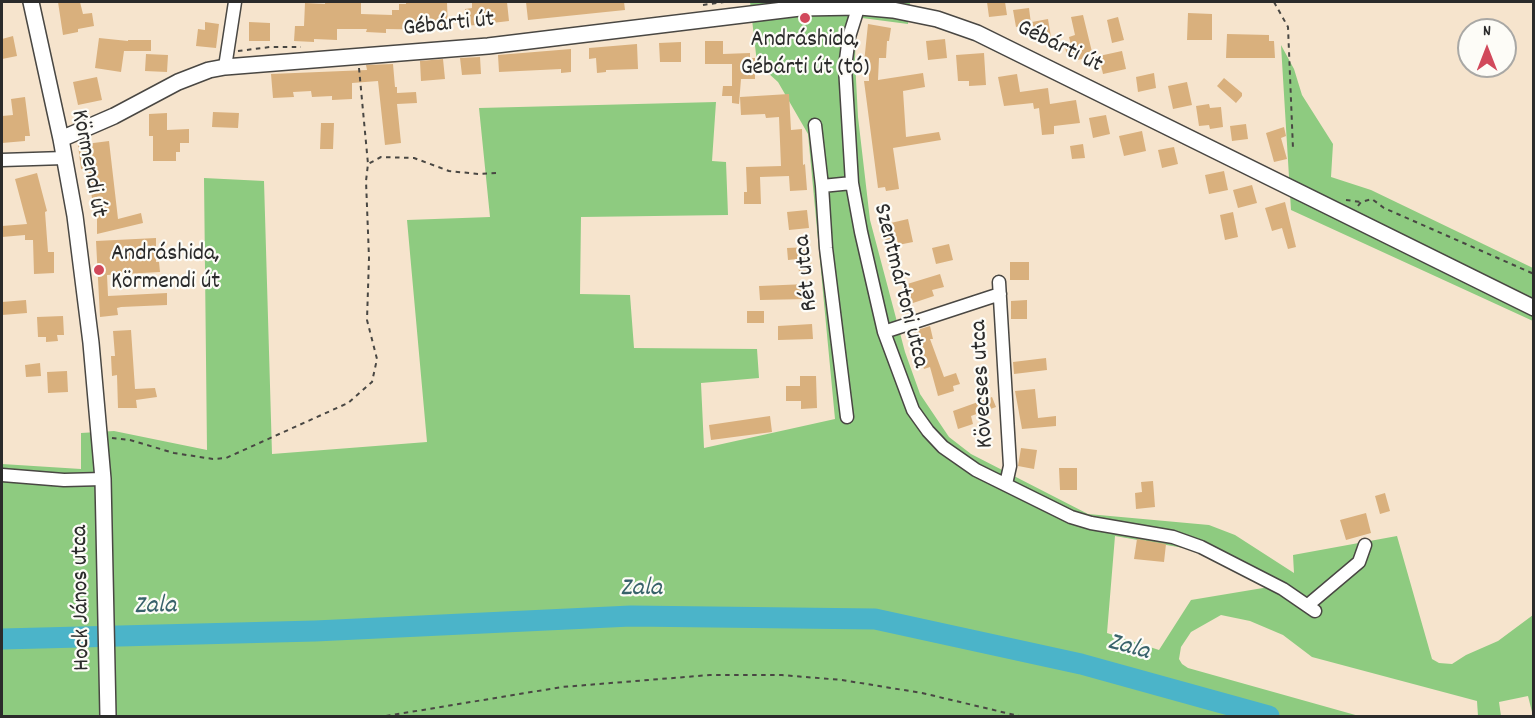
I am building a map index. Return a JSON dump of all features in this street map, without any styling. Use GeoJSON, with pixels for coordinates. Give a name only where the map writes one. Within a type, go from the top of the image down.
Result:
{"type":"FeatureCollection","features":[{"type":"Feature","properties":{"kind":"main road","name":"Körmendi út"},"geometry":{"type":"LineString","coordinates":[[31,2],[61,139],[84,286],[103,479]]}},
{"type":"Feature","properties":{"kind":"main road","name":"Gébárti út"},"geometry":{"type":"LineString","coordinates":[[61,139],[114,117],[178,81],[209,70],[226,59],[358,57],[488,46],[800,8],[860,4],[921,15],[976,33],[1533,308]]}},
{"type":"Feature","properties":{"kind":"main road","name":"Hock János utca"},"geometry":{"type":"LineString","coordinates":[[103,479],[108,717]]}},
{"type":"Feature","properties":{"kind":"street"},"geometry":{"type":"LineString","coordinates":[[226,59],[235,2]]}},
{"type":"Feature","properties":{"kind":"street","name":"Szentmártoni utca"},"geometry":{"type":"LineString","coordinates":[[860,4],[849,37],[846,66],[852,183],[884,332],[913,410],[928,431],[943,447],[976,470],[1081,520],[1173,537],[1201,547],[1283,589],[1312,608],[1359,561],[1365,545]]}},
{"type":"Feature","properties":{"kind":"street","name":"Rét utca"},"geometry":{"type":"LineString","coordinates":[[815,125],[826,248],[847,417]]}},
{"type":"Feature","properties":{"kind":"street"},"geometry":{"type":"LineString","coordinates":[[2,160],[64,158]]}},
{"type":"Feature","properties":{"kind":"street"},"geometry":{"type":"LineString","coordinates":[[822,186],[852,183]]}},
{"type":"Feature","properties":{"kind":"street","name":"Kövecses utca"},"geometry":{"type":"LineString","coordinates":[[884,332],[1000,288],[1010,466],[1006,484]]}},
{"type":"Feature","properties":{"kind":"street"},"geometry":{"type":"LineString","coordinates":[[2,475],[64,480],[103,479]]}},
{"type":"Feature","properties":{"kind":"path"},"geometry":{"type":"LineString","coordinates":[[696,7],[724,2]]}},
{"type":"Feature","properties":{"kind":"path"},"geometry":{"type":"LineString","coordinates":[[1274,2],[1288,27],[1293,149]]}},
{"type":"Feature","properties":{"kind":"path"},"geometry":{"type":"LineString","coordinates":[[226,59],[270,47],[309,46]]}},
{"type":"Feature","properties":{"kind":"path"},"geometry":{"type":"LineString","coordinates":[[100,437],[130,440],[174,453],[213,459],[226,458],[348,403],[372,382],[377,359],[367,320],[369,258],[366,182],[368,164],[358,57]]}},
{"type":"Feature","properties":{"kind":"path"},"geometry":{"type":"LineString","coordinates":[[368,164],[381,158],[414,158],[449,171],[497,173]]}},
{"type":"Feature","properties":{"kind":"path"},"geometry":{"type":"LineString","coordinates":[[1361,202],[1372,199],[1384,208],[1533,274]]}},
{"type":"Feature","properties":{"kind":"path"},"geometry":{"type":"LineString","coordinates":[[386,717],[562,687],[710,675],[782,675],[842,680],[910,691],[1019,717]]}},
{"type":"Feature","properties":{"kind":"green space"},"geometry":{"type":"Polygon","coordinates":[[[750,2],[910,2],[908,24],[862,18],[856,31],[858,117],[870,220],[905,352],[920,394],[949,437],[971,454],[1088,514],[1209,525],[1235,535],[1294,573],[1293,555],[1397,536],[1432,659],[1439,663],[1452,664],[1498,641],[1533,615],[1533,716],[1528,696],[1499,702],[1501,716],[1478,716],[1477,701],[1312,657],[1283,635],[1250,621],[1221,615],[1191,632],[1181,647],[1179,659],[1182,664],[1188,668],[1359,716],[2,716],[2,464],[81,469],[81,433],[114,431],[207,450],[204,178],[264,181],[272,454],[427,442],[407,220],[490,217],[479,108],[716,102],[712,161],[726,162],[728,215],[581,217],[580,294],[630,295],[634,348],[757,349],[759,378],[701,383],[704,448],[835,419],[808,134],[778,82],[757,63],[750,2]],[[1115,536],[1107,633],[1159,650],[1191,600],[1269,587],[1201,551],[1115,536]]]}},
{"type":"Feature","properties":{"kind":"green space"},"geometry":{"type":"Polygon","coordinates":[[[1281,45],[1294,69],[1302,95],[1333,144],[1331,177],[1371,190],[1533,268],[1533,321],[1291,210],[1281,45]]]}},
{"type":"Feature","properties":{"kind":"building"},"geometry":{"type":"Polygon","coordinates":[[[58,2],[80,2],[83,14],[92,13],[94,26],[63,35],[58,2]]]}},
{"type":"Feature","properties":{"kind":"building"},"geometry":{"type":"Polygon","coordinates":[[[325,2],[361,2],[361,14],[392,15],[392,10],[399,10],[399,4],[406,4],[406,2],[447,2],[448,30],[386,29],[386,33],[366,32],[367,29],[337,29],[337,40],[294,41],[295,26],[304,26],[305,3],[325,4],[325,2]]]}},
{"type":"Feature","properties":{"kind":"building"},"geometry":{"type":"Polygon","coordinates":[[[472,2],[507,2],[509,21],[467,26],[465,9],[472,8],[472,2]]]}},
{"type":"Feature","properties":{"kind":"building"},"geometry":{"type":"Polygon","coordinates":[[[526,2],[624,2],[625,10],[528,20],[526,2]]]}},
{"type":"Feature","properties":{"kind":"building"},"geometry":{"type":"Polygon","coordinates":[[[987,2],[1005,2],[1007,15],[989,17],[987,2]]]}},
{"type":"Feature","properties":{"kind":"building"},"geometry":{"type":"Polygon","coordinates":[[[1029,8],[1031,24],[1016,27],[1013,10],[1029,8]]]}},
{"type":"Feature","properties":{"kind":"building"},"geometry":{"type":"Polygon","coordinates":[[[1188,13],[1212,14],[1212,40],[1187,40],[1188,13]]]}},
{"type":"Feature","properties":{"kind":"building"},"geometry":{"type":"Polygon","coordinates":[[[1083,15],[1093,56],[1074,61],[1072,55],[1067,56],[1065,47],[1071,45],[1069,37],[1075,35],[1071,17],[1083,15]]]}},
{"type":"Feature","properties":{"kind":"building"},"geometry":{"type":"Polygon","coordinates":[[[1118,17],[1124,40],[1112,43],[1107,20],[1118,17]]]}},
{"type":"Feature","properties":{"kind":"building"},"geometry":{"type":"Polygon","coordinates":[[[1048,19],[1051,37],[1036,39],[1032,22],[1048,19]]]}},
{"type":"Feature","properties":{"kind":"building"},"geometry":{"type":"Polygon","coordinates":[[[205,22],[219,24],[216,48],[196,46],[198,29],[205,30],[205,22]]]}},
{"type":"Feature","properties":{"kind":"building"},"geometry":{"type":"Polygon","coordinates":[[[249,22],[270,23],[270,41],[249,41],[249,22]]]}},
{"type":"Feature","properties":{"kind":"building"},"geometry":{"type":"Polygon","coordinates":[[[868,24],[891,28],[889,41],[887,41],[886,58],[879,58],[878,80],[923,73],[925,87],[903,91],[906,137],[939,132],[941,140],[893,148],[899,189],[886,191],[885,187],[878,188],[864,81],[869,81],[869,63],[864,63],[868,24]]]}},
{"type":"Feature","properties":{"kind":"building"},"geometry":{"type":"Polygon","coordinates":[[[1227,34],[1269,35],[1269,41],[1274,41],[1275,58],[1226,58],[1227,34]]]}},
{"type":"Feature","properties":{"kind":"building"},"geometry":{"type":"Polygon","coordinates":[[[13,36],[17,56],[2,59],[2,39],[13,36]]]}},
{"type":"Feature","properties":{"kind":"building"},"geometry":{"type":"Polygon","coordinates":[[[99,38],[128,41],[151,40],[151,51],[124,51],[121,72],[95,68],[99,38]]]}},
{"type":"Feature","properties":{"kind":"building"},"geometry":{"type":"Polygon","coordinates":[[[945,39],[947,58],[928,60],[926,41],[945,39]]]}},
{"type":"Feature","properties":{"kind":"building"},"geometry":{"type":"Polygon","coordinates":[[[705,41],[723,41],[723,54],[750,53],[750,58],[755,58],[755,79],[741,79],[739,104],[732,103],[732,96],[722,96],[723,86],[732,86],[732,64],[705,64],[705,41]]]}},
{"type":"Feature","properties":{"kind":"building"},"geometry":{"type":"Polygon","coordinates":[[[681,42],[681,62],[660,62],[659,43],[681,42]]]}},
{"type":"Feature","properties":{"kind":"building"},"geometry":{"type":"Polygon","coordinates":[[[637,44],[638,69],[606,70],[606,72],[597,73],[596,58],[589,59],[589,48],[637,44]]]}},
{"type":"Feature","properties":{"kind":"building"},"geometry":{"type":"Polygon","coordinates":[[[571,49],[571,72],[561,73],[561,69],[499,72],[498,55],[571,49]]]}},
{"type":"Feature","properties":{"kind":"building"},"geometry":{"type":"Polygon","coordinates":[[[1122,51],[1126,69],[1103,74],[1099,56],[1122,51]]]}},
{"type":"Feature","properties":{"kind":"building"},"geometry":{"type":"Polygon","coordinates":[[[984,53],[986,85],[969,86],[969,81],[958,81],[956,55],[984,53]]]}},
{"type":"Feature","properties":{"kind":"building"},"geometry":{"type":"Polygon","coordinates":[[[146,54],[168,55],[167,72],[145,71],[146,54]]]}},
{"type":"Feature","properties":{"kind":"building"},"geometry":{"type":"Polygon","coordinates":[[[480,57],[481,74],[462,75],[460,58],[480,57]]]}},
{"type":"Feature","properties":{"kind":"building"},"geometry":{"type":"Polygon","coordinates":[[[443,59],[445,79],[421,81],[420,61],[443,59]]]}},
{"type":"Feature","properties":{"kind":"building"},"geometry":{"type":"Polygon","coordinates":[[[393,64],[397,93],[416,92],[417,103],[397,104],[401,143],[385,145],[378,81],[352,83],[352,99],[332,100],[332,96],[312,97],[311,91],[293,92],[294,97],[273,98],[271,74],[367,70],[366,65],[393,64]]]}},
{"type":"Feature","properties":{"kind":"building"},"geometry":{"type":"Polygon","coordinates":[[[1154,73],[1156,88],[1138,92],[1136,77],[1154,73]]]}},
{"type":"Feature","properties":{"kind":"building"},"geometry":{"type":"Polygon","coordinates":[[[1017,74],[1020,92],[1048,88],[1050,104],[1076,100],[1080,123],[1054,126],[1054,134],[1042,135],[1039,108],[1034,109],[1033,103],[1004,106],[998,77],[1017,74]]]}},
{"type":"Feature","properties":{"kind":"building"},"geometry":{"type":"Polygon","coordinates":[[[97,77],[102,100],[78,105],[73,82],[97,77]]]}},
{"type":"Feature","properties":{"kind":"building"},"geometry":{"type":"Polygon","coordinates":[[[1224,78],[1242,93],[1236,103],[1217,86],[1224,78]]]}},
{"type":"Feature","properties":{"kind":"building"},"geometry":{"type":"Polygon","coordinates":[[[1187,82],[1192,105],[1173,109],[1168,86],[1187,82]]]}},
{"type":"Feature","properties":{"kind":"building"},"geometry":{"type":"Polygon","coordinates":[[[789,94],[791,130],[802,129],[803,165],[805,164],[807,190],[790,191],[789,176],[760,177],[761,204],[744,204],[744,192],[747,192],[746,167],[781,166],[779,117],[766,118],[765,114],[741,115],[740,97],[789,94]]]}},
{"type":"Feature","properties":{"kind":"building"},"geometry":{"type":"Polygon","coordinates":[[[25,97],[30,136],[25,136],[25,141],[2,143],[2,116],[13,115],[11,99],[25,97]]]}},
{"type":"Feature","properties":{"kind":"building"},"geometry":{"type":"Polygon","coordinates":[[[1209,104],[1210,108],[1221,107],[1223,127],[1210,129],[1209,125],[1199,126],[1196,106],[1209,104]]]}},
{"type":"Feature","properties":{"kind":"building"},"geometry":{"type":"Polygon","coordinates":[[[213,112],[239,113],[238,128],[212,127],[213,112]]]}},
{"type":"Feature","properties":{"kind":"building"},"geometry":{"type":"Polygon","coordinates":[[[167,113],[167,130],[189,129],[189,143],[180,143],[180,152],[176,152],[176,161],[153,161],[153,136],[149,136],[149,114],[167,113]]]}},
{"type":"Feature","properties":{"kind":"building"},"geometry":{"type":"Polygon","coordinates":[[[1106,115],[1110,134],[1093,138],[1089,118],[1106,115]]]}},
{"type":"Feature","properties":{"kind":"building"},"geometry":{"type":"Polygon","coordinates":[[[321,123],[334,123],[333,149],[320,149],[321,123]]]}},
{"type":"Feature","properties":{"kind":"building"},"geometry":{"type":"Polygon","coordinates":[[[1246,124],[1248,139],[1232,141],[1230,126],[1246,124]]]}},
{"type":"Feature","properties":{"kind":"building"},"geometry":{"type":"Polygon","coordinates":[[[1284,127],[1286,136],[1281,138],[1287,159],[1274,162],[1266,133],[1284,127]]]}},
{"type":"Feature","properties":{"kind":"building"},"geometry":{"type":"Polygon","coordinates":[[[1142,131],[1146,151],[1124,156],[1119,136],[1142,131]]]}},
{"type":"Feature","properties":{"kind":"building"},"geometry":{"type":"Polygon","coordinates":[[[109,141],[118,219],[141,213],[143,223],[97,234],[97,214],[94,214],[88,168],[81,169],[78,145],[109,141]]]}},
{"type":"Feature","properties":{"kind":"building"},"geometry":{"type":"Polygon","coordinates":[[[1083,144],[1085,158],[1072,159],[1070,146],[1083,144]]]}},
{"type":"Feature","properties":{"kind":"building"},"geometry":{"type":"Polygon","coordinates":[[[1174,147],[1178,164],[1162,168],[1158,150],[1174,147]]]}},
{"type":"Feature","properties":{"kind":"building"},"geometry":{"type":"Polygon","coordinates":[[[1224,171],[1228,190],[1209,194],[1205,175],[1224,171]]]}},
{"type":"Feature","properties":{"kind":"building"},"geometry":{"type":"Polygon","coordinates":[[[37,173],[47,211],[45,212],[48,252],[54,252],[54,273],[34,274],[33,240],[25,240],[25,235],[2,237],[2,226],[27,224],[15,179],[37,173]]]}},
{"type":"Feature","properties":{"kind":"building"},"geometry":{"type":"Polygon","coordinates":[[[1252,185],[1257,203],[1238,208],[1233,190],[1252,185]]]}},
{"type":"Feature","properties":{"kind":"building"},"geometry":{"type":"Polygon","coordinates":[[[1285,202],[1296,247],[1288,249],[1282,228],[1272,231],[1265,208],[1285,202]]]}},
{"type":"Feature","properties":{"kind":"building"},"geometry":{"type":"Polygon","coordinates":[[[807,210],[809,228],[789,230],[787,212],[807,210]]]}},
{"type":"Feature","properties":{"kind":"building"},"geometry":{"type":"Polygon","coordinates":[[[1233,212],[1238,237],[1225,240],[1220,215],[1233,212]]]}},
{"type":"Feature","properties":{"kind":"building"},"geometry":{"type":"Polygon","coordinates":[[[908,219],[913,242],[898,245],[897,238],[886,241],[882,225],[908,219]]]}},
{"type":"Feature","properties":{"kind":"building"},"geometry":{"type":"Polygon","coordinates":[[[156,238],[156,262],[159,262],[160,272],[107,275],[108,296],[167,293],[167,305],[121,307],[117,308],[118,315],[100,317],[96,241],[156,238]]]}},
{"type":"Feature","properties":{"kind":"building"},"geometry":{"type":"Polygon","coordinates":[[[949,244],[953,260],[936,264],[932,248],[949,244]]]}},
{"type":"Feature","properties":{"kind":"building"},"geometry":{"type":"Polygon","coordinates":[[[810,247],[812,272],[799,273],[798,259],[788,260],[787,248],[810,247]]]}},
{"type":"Feature","properties":{"kind":"building"},"geometry":{"type":"Polygon","coordinates":[[[1010,262],[1029,262],[1029,280],[1010,280],[1010,262]]]}},
{"type":"Feature","properties":{"kind":"building"},"geometry":{"type":"Polygon","coordinates":[[[940,274],[944,287],[932,290],[934,296],[910,304],[904,285],[940,274]]]}},
{"type":"Feature","properties":{"kind":"building"},"geometry":{"type":"Polygon","coordinates":[[[807,284],[808,299],[760,300],[759,286],[807,284]]]}},
{"type":"Feature","properties":{"kind":"building"},"geometry":{"type":"Polygon","coordinates":[[[26,300],[27,313],[2,315],[2,302],[26,300]]]}},
{"type":"Feature","properties":{"kind":"building"},"geometry":{"type":"Polygon","coordinates":[[[1027,300],[1027,319],[1011,319],[1011,301],[1027,300]]]}},
{"type":"Feature","properties":{"kind":"building"},"geometry":{"type":"Polygon","coordinates":[[[747,311],[764,311],[764,323],[747,323],[747,311]]]}},
{"type":"Feature","properties":{"kind":"building"},"geometry":{"type":"Polygon","coordinates":[[[63,316],[64,335],[57,335],[58,341],[46,342],[46,337],[38,337],[37,317],[63,316]]]}},
{"type":"Feature","properties":{"kind":"building"},"geometry":{"type":"Polygon","coordinates":[[[812,324],[813,339],[778,340],[778,326],[812,324]]]}},
{"type":"Feature","properties":{"kind":"building"},"geometry":{"type":"Polygon","coordinates":[[[930,326],[933,339],[930,339],[944,377],[956,373],[960,384],[953,386],[954,391],[938,396],[930,367],[924,369],[914,331],[930,326]]]}},
{"type":"Feature","properties":{"kind":"building"},"geometry":{"type":"Polygon","coordinates":[[[131,330],[135,389],[155,388],[157,397],[136,400],[137,408],[118,408],[117,375],[112,376],[111,356],[115,356],[113,331],[131,330]]]}},
{"type":"Feature","properties":{"kind":"building"},"geometry":{"type":"Polygon","coordinates":[[[1046,358],[1047,370],[1014,374],[1013,362],[1046,358]]]}},
{"type":"Feature","properties":{"kind":"building"},"geometry":{"type":"Polygon","coordinates":[[[40,363],[41,376],[26,377],[25,365],[40,363]]]}},
{"type":"Feature","properties":{"kind":"building"},"geometry":{"type":"Polygon","coordinates":[[[67,371],[68,392],[48,393],[47,372],[67,371]]]}},
{"type":"Feature","properties":{"kind":"building"},"geometry":{"type":"Polygon","coordinates":[[[800,376],[816,376],[817,408],[801,409],[801,401],[786,401],[786,386],[800,386],[800,376]]]}},
{"type":"Feature","properties":{"kind":"building"},"geometry":{"type":"Polygon","coordinates":[[[1035,389],[1038,418],[1056,416],[1056,426],[1022,429],[1015,391],[1035,389]]]}},
{"type":"Feature","properties":{"kind":"building"},"geometry":{"type":"Polygon","coordinates":[[[992,397],[996,407],[971,416],[973,424],[958,429],[953,411],[992,397]]]}},
{"type":"Feature","properties":{"kind":"building"},"geometry":{"type":"Polygon","coordinates":[[[770,416],[772,432],[711,440],[709,425],[770,416]]]}},
{"type":"Feature","properties":{"kind":"building"},"geometry":{"type":"Polygon","coordinates":[[[1021,448],[1037,450],[1034,469],[1018,466],[1021,448]]]}},
{"type":"Feature","properties":{"kind":"building"},"geometry":{"type":"Polygon","coordinates":[[[1059,468],[1077,468],[1077,490],[1060,490],[1059,468]]]}},
{"type":"Feature","properties":{"kind":"building"},"geometry":{"type":"Polygon","coordinates":[[[1153,481],[1155,507],[1136,509],[1135,493],[1142,492],[1141,482],[1153,481]]]}},
{"type":"Feature","properties":{"kind":"building"},"geometry":{"type":"Polygon","coordinates":[[[1385,493],[1390,511],[1380,514],[1375,496],[1385,493]]]}},
{"type":"Feature","properties":{"kind":"building"},"geometry":{"type":"Polygon","coordinates":[[[1366,513],[1371,533],[1346,540],[1340,520],[1366,513]]]}},
{"type":"Feature","properties":{"kind":"building"},"geometry":{"type":"Polygon","coordinates":[[[1137,539],[1166,544],[1164,562],[1134,559],[1137,539]]]}},
{"type":"Feature","properties":{"kind":"waterway","name":"Zala"},"geometry":{"type":"LineString","coordinates":[[2,639],[315,631],[631,616],[875,619],[1081,664],[1269,716]]}},
{"type":"Feature","properties":{"kind":"place","name":"Andráshida, Gébárti út (tó)"},"geometry":{"type":"Point","coordinates":[805,18]}},
{"type":"Feature","properties":{"kind":"place","name":"Andráshida, Körmendi út"},"geometry":{"type":"Point","coordinates":[99,270]}}]}
